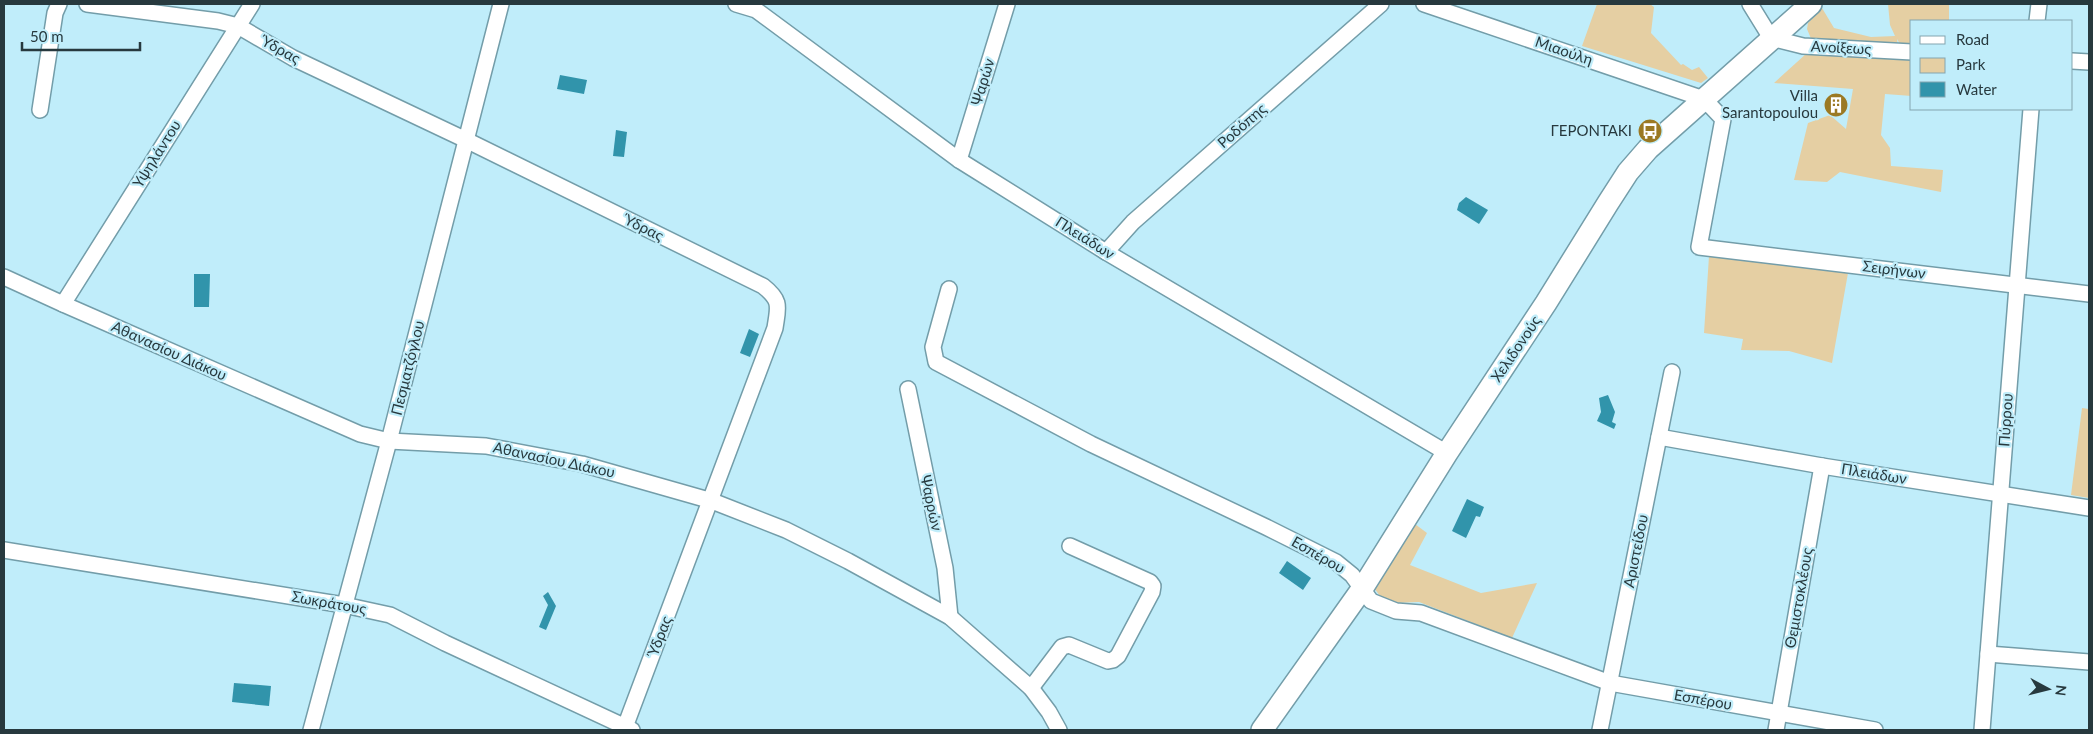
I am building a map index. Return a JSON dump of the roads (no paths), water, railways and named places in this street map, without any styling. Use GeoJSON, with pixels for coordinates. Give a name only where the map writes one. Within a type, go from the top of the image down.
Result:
{"type":"FeatureCollection","features":[{"type":"Feature","properties":{"kind":"street"},"geometry":{"type":"LineString","coordinates":[[40,110],[54,13],[59,4]]}},
{"type":"Feature","properties":{"kind":"street","name":"Ύδρας"},"geometry":{"type":"LineString","coordinates":[[87,4],[218,21],[238,26],[294,58],[763,286],[775,295],[778,307],[775,328],[628,729]]}},
{"type":"Feature","properties":{"kind":"street","name":"Υψηλάντου"},"geometry":{"type":"LineString","coordinates":[[63,304],[252,4]]}},
{"type":"Feature","properties":{"kind":"street","name":"Πεσματζόγλου"},"geometry":{"type":"LineString","coordinates":[[311,730],[389,441],[501,4]]}},
{"type":"Feature","properties":{"kind":"street","name":"Πλειάδων"},"geometry":{"type":"LineString","coordinates":[[736,4],[756,7],[959,160],[1106,252],[1447,454]]}},
{"type":"Feature","properties":{"kind":"street","name":"Ψαρών"},"geometry":{"type":"LineString","coordinates":[[959,160],[1007,4]]}},
{"type":"Feature","properties":{"kind":"street","name":"Ροδόπης"},"geometry":{"type":"LineString","coordinates":[[1106,252],[1134,222],[1381,4]]}},
{"type":"Feature","properties":{"kind":"street","name":"Μιαούλη"},"geometry":{"type":"LineString","coordinates":[[1424,4],[1704,99]]}},
{"type":"Feature","properties":{"kind":"street"},"geometry":{"type":"LineString","coordinates":[[1750,4],[1771,38]]}},
{"type":"Feature","properties":{"kind":"street","name":"Χελιδονούς"},"geometry":{"type":"LineString","coordinates":[[1262,730],[1362,589],[1447,454],[1546,304],[1628,172],[1648,149],[1811,4]]}},
{"type":"Feature","properties":{"kind":"street"},"geometry":{"type":"LineString","coordinates":[[2037,20],[2039,4]]}},
{"type":"Feature","properties":{"kind":"street","name":"Ανοίξεως"},"geometry":{"type":"LineString","coordinates":[[1771,38],[1803,46],[1910,52]]}},
{"type":"Feature","properties":{"kind":"street"},"geometry":{"type":"LineString","coordinates":[[2073,61],[2089,62]]}},
{"type":"Feature","properties":{"kind":"street","name":"Σειρήνων"},"geometry":{"type":"LineString","coordinates":[[1704,99],[1723,119],[1699,247],[2089,294]]}},
{"type":"Feature","properties":{"kind":"street","name":"Πύρρου"},"geometry":{"type":"LineString","coordinates":[[1982,730],[2030,110]]}},
{"type":"Feature","properties":{"kind":"street","name":"Αθανασίου Διάκου"},"geometry":{"type":"LineString","coordinates":[[4,277],[322,419],[360,434],[389,441],[486,446],[582,464],[712,500],[786,530],[848,560],[950,617],[1031,688],[1049,712],[1059,730]]}},
{"type":"Feature","properties":{"kind":"street","name":"Εσπέρου"},"geometry":{"type":"LineString","coordinates":[[949,289],[932,347],[936,362],[1091,444],[1336,562],[1352,575],[1371,601],[1396,611],[1421,613],[1610,683],[1875,730]]}},
{"type":"Feature","properties":{"kind":"street","name":"Αριστείδου"},"geometry":{"type":"LineString","coordinates":[[1600,730],[1672,372]]}},
{"type":"Feature","properties":{"kind":"street","name":"Ψαρρών"},"geometry":{"type":"LineString","coordinates":[[908,389],[945,568],[950,617]]}},
{"type":"Feature","properties":{"kind":"street","name":"Πλειάδων"},"geometry":{"type":"LineString","coordinates":[[1659,437],[1822,466],[2089,508]]}},
{"type":"Feature","properties":{"kind":"street","name":"Θεμιστοκλέους"},"geometry":{"type":"LineString","coordinates":[[1776,730],[1822,466]]}},
{"type":"Feature","properties":{"kind":"street"},"geometry":{"type":"LineString","coordinates":[[1031,688],[1062,647],[1069,645],[1108,661],[1113,660],[1118,656],[1152,592],[1153,586],[1150,582],[1070,546]]}},
{"type":"Feature","properties":{"kind":"street","name":"Σωκράτους"},"geometry":{"type":"LineString","coordinates":[[4,550],[344,605],[390,615],[628,729]]}},
{"type":"Feature","properties":{"kind":"street"},"geometry":{"type":"LineString","coordinates":[[1988,654],[2089,662]]}},
{"type":"Feature","properties":{"kind":"water"},"geometry":{"type":"Polygon","coordinates":[[[560,75],[587,80],[584,94],[557,89],[560,75]]]}},
{"type":"Feature","properties":{"kind":"water"},"geometry":{"type":"Polygon","coordinates":[[[616,130],[627,132],[624,157],[613,156],[616,130]]]}},
{"type":"Feature","properties":{"kind":"water"},"geometry":{"type":"Polygon","coordinates":[[[1466,197],[1488,210],[1479,224],[1457,210],[1459,203],[1466,197]]]}},
{"type":"Feature","properties":{"kind":"water"},"geometry":{"type":"Polygon","coordinates":[[[194,274],[210,274],[209,307],[194,307],[194,274]]]}},
{"type":"Feature","properties":{"kind":"water"},"geometry":{"type":"Polygon","coordinates":[[[749,329],[759,334],[750,357],[740,353],[749,329]]]}},
{"type":"Feature","properties":{"kind":"water"},"geometry":{"type":"Polygon","coordinates":[[[1608,395],[1615,412],[1612,422],[1616,424],[1614,429],[1597,421],[1601,412],[1599,398],[1608,395]]]}},
{"type":"Feature","properties":{"kind":"water"},"geometry":{"type":"Polygon","coordinates":[[[1467,499],[1484,507],[1480,517],[1476,516],[1466,538],[1452,531],[1467,499]]]}},
{"type":"Feature","properties":{"kind":"water"},"geometry":{"type":"Polygon","coordinates":[[[1287,561],[1311,578],[1303,590],[1279,573],[1287,561]]]}},
{"type":"Feature","properties":{"kind":"water"},"geometry":{"type":"Polygon","coordinates":[[[548,592],[556,606],[546,630],[539,627],[548,605],[543,596],[548,592]]]}},
{"type":"Feature","properties":{"kind":"water"},"geometry":{"type":"Polygon","coordinates":[[[234,683],[271,686],[269,706],[232,702],[234,683]]]}},
{"type":"Feature","properties":{"kind":"place","name":"Villa Sarantopoulou"},"geometry":{"type":"Point","coordinates":[1836,105]}},
{"type":"Feature","properties":{"kind":"place","name":"ΓΕΡΟΝΤΑΚΙ"},"geometry":{"type":"Point","coordinates":[1650,131]}}]}
